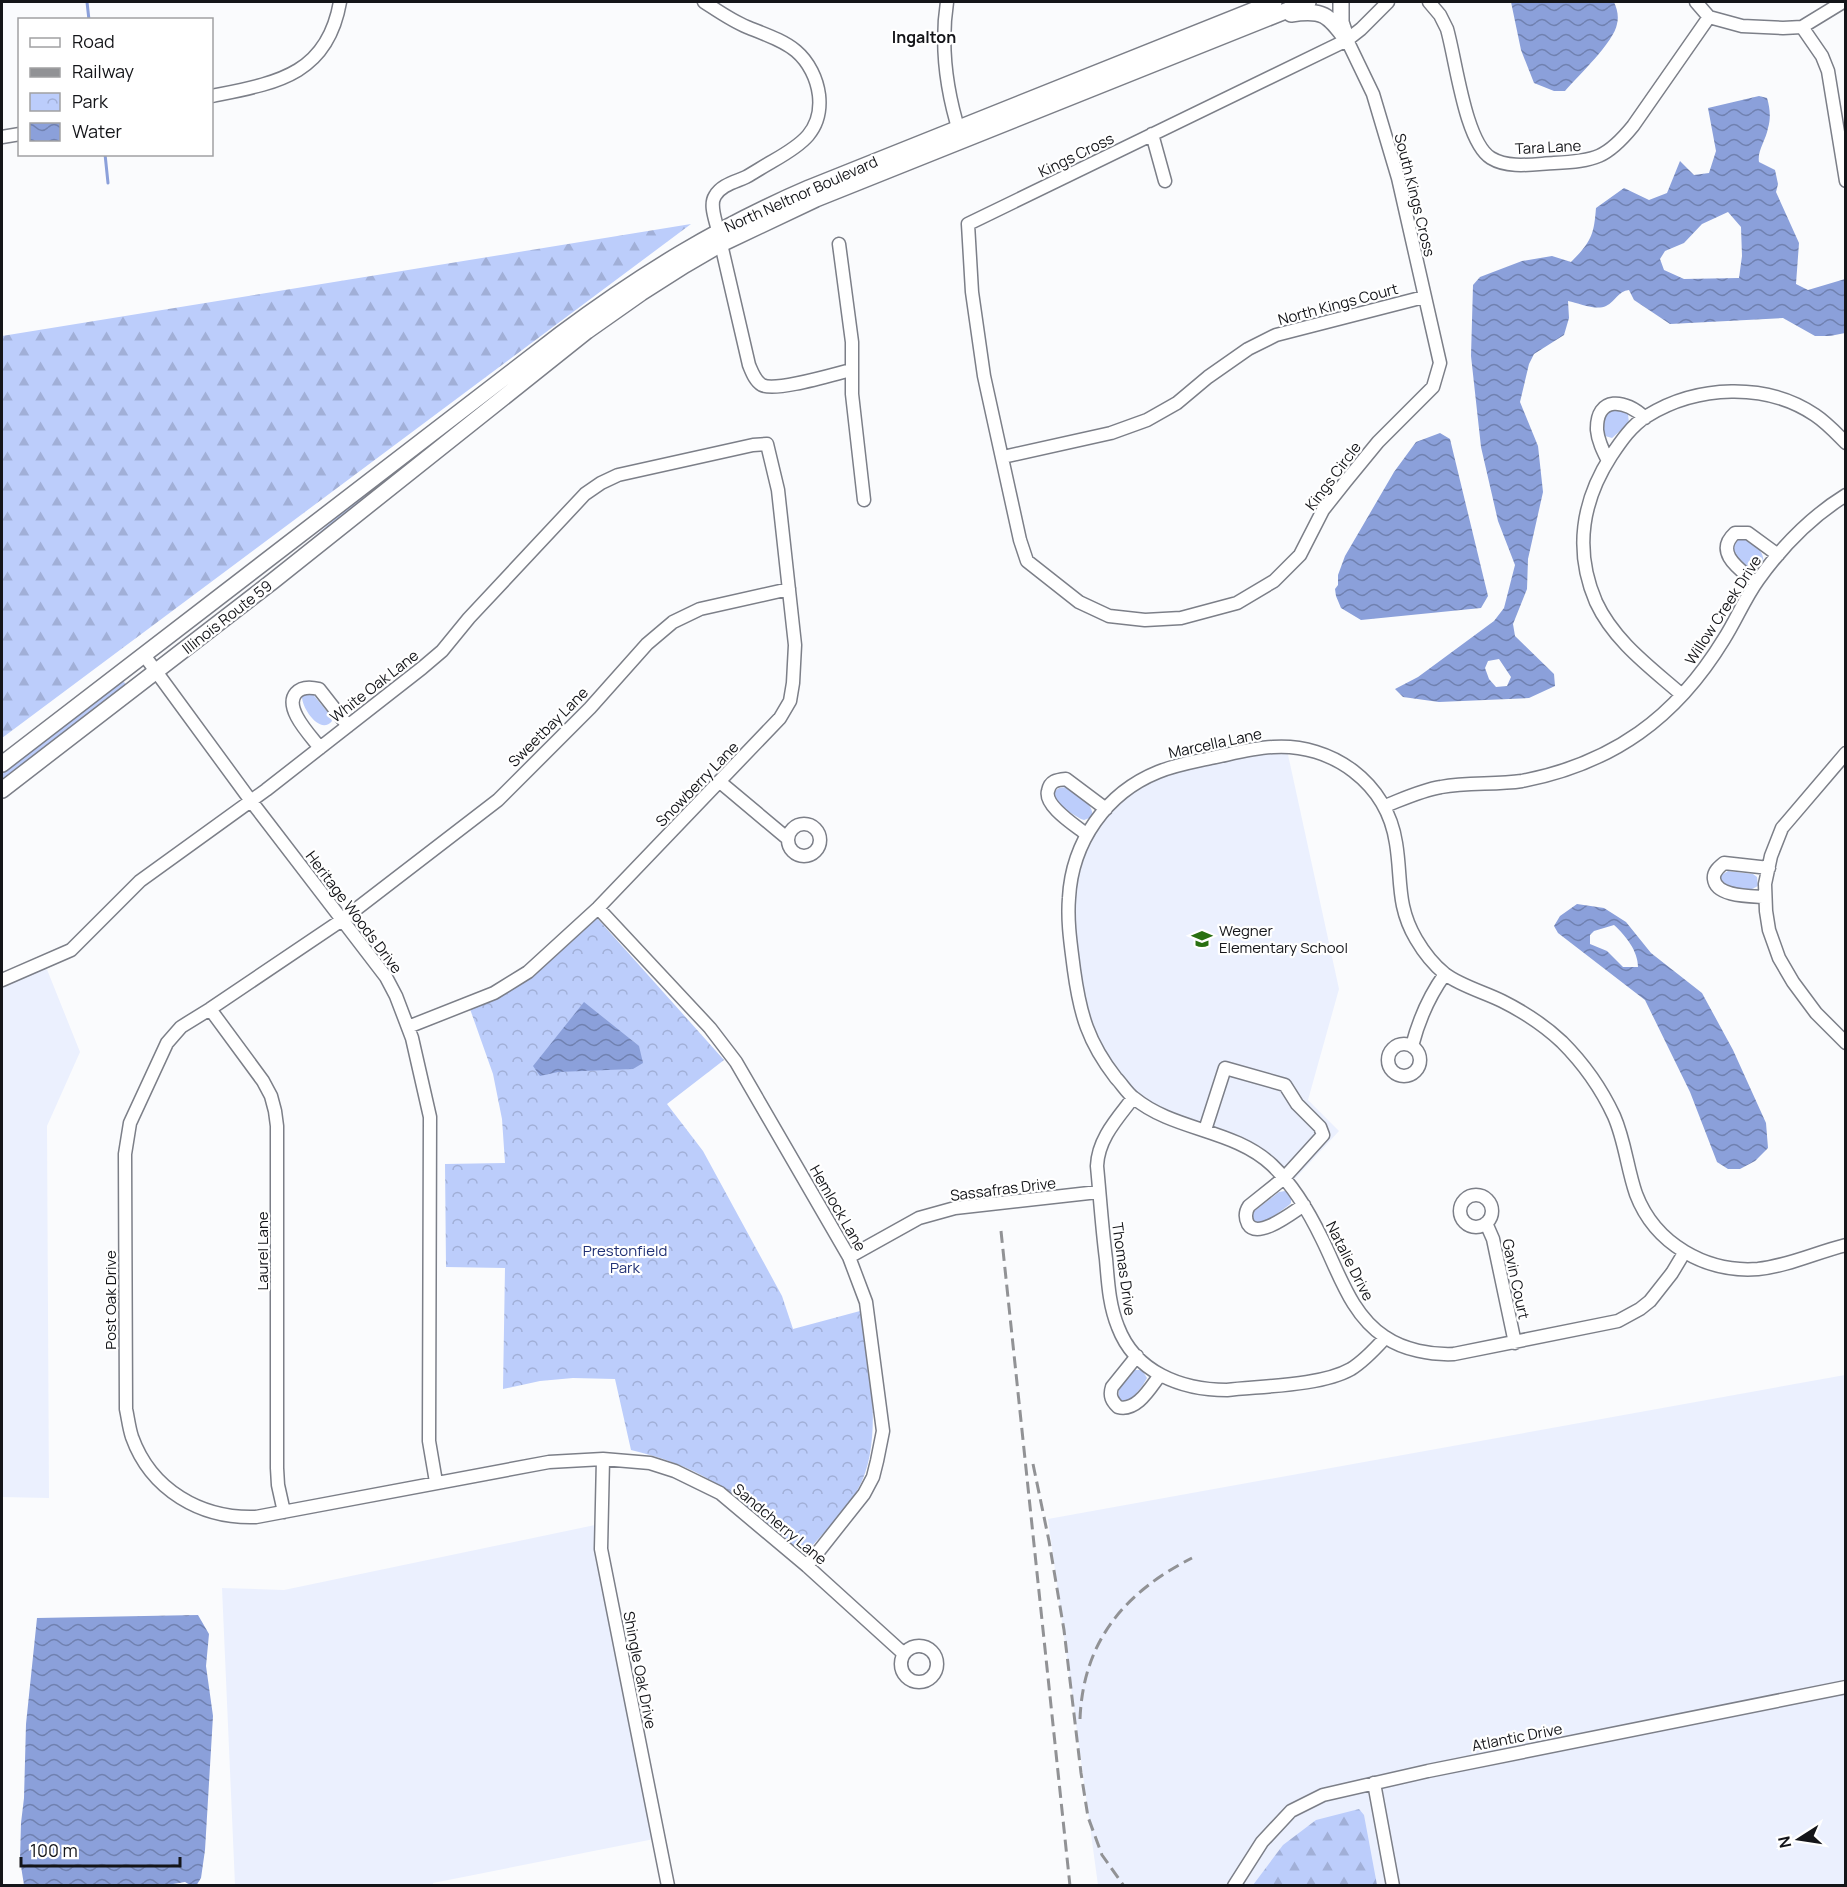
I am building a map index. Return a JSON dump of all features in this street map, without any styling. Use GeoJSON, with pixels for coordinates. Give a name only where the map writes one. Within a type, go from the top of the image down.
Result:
{"type":"FeatureCollection","features":[{"type":"Feature","properties":{"kind":"main road","name":"North Neltnor Boulevard"},"geometry":{"type":"LineString","coordinates":[[960,135],[1274,2]]}},
{"type":"Feature","properties":{"kind":"main road","name":"North Neltnor Boulevard"},"geometry":{"type":"LineString","coordinates":[[348,496],[604,302],[662,263],[787,212],[851,178],[1308,2]]}},
{"type":"Feature","properties":{"kind":"main road"},"geometry":{"type":"LineString","coordinates":[[1341,2],[1341,22],[1347,40]]}},
{"type":"Feature","properties":{"kind":"main road"},"geometry":{"type":"LineString","coordinates":[[1270,17],[1294,13],[1318,13],[1328,17],[1347,40]]}},
{"type":"Feature","properties":{"kind":"main road","name":"North Neltnor Boulevard"},"geometry":{"type":"LineString","coordinates":[[450,440],[587,331],[719,238]]}},
{"type":"Feature","properties":{"kind":"main road","name":"Illinois Route 59"},"geometry":{"type":"LineString","coordinates":[[2,790],[157,672],[450,440]]}},
{"type":"Feature","properties":{"kind":"main road","name":"Illinois Route 59"},"geometry":{"type":"LineString","coordinates":[[2,764],[348,496]]}},
{"type":"Feature","properties":{"kind":"street"},"geometry":{"type":"LineString","coordinates":[[705,2],[731,19],[795,50],[815,79],[819,99],[816,123],[801,142],[726,186],[715,195],[712,203],[752,373],[763,385],[781,386],[852,370]]}},
{"type":"Feature","properties":{"kind":"street"},"geometry":{"type":"LineString","coordinates":[[947,2],[943,35],[944,60],[951,107],[960,135]]}},
{"type":"Feature","properties":{"kind":"street"},"geometry":{"type":"LineString","coordinates":[[1347,40],[1388,2]]}},
{"type":"Feature","properties":{"kind":"street","name":"Tara Lane"},"geometry":{"type":"LineString","coordinates":[[1429,2],[1440,15],[1447,29],[1475,139],[1490,158],[1516,165],[1580,161],[1609,151],[1633,126],[1709,17]]}},
{"type":"Feature","properties":{"kind":"street"},"geometry":{"type":"LineString","coordinates":[[1696,2],[1709,17],[1754,27],[1802,27],[1843,2]]}},
{"type":"Feature","properties":{"kind":"street"},"geometry":{"type":"LineString","coordinates":[[213,96],[283,79],[299,71],[326,43],[339,6]]}},
{"type":"Feature","properties":{"kind":"street"},"geometry":{"type":"LineString","coordinates":[[1802,27],[1822,56],[1828,71],[1845,181]]}},
{"type":"Feature","properties":{"kind":"street","name":"Kings Cross"},"geometry":{"type":"LineString","coordinates":[[983,370],[972,292],[968,224],[1347,40]]}},
{"type":"Feature","properties":{"kind":"street","name":"South Kings Cross"},"geometry":{"type":"LineString","coordinates":[[1347,40],[1374,94],[1398,178],[1440,363]]}},
{"type":"Feature","properties":{"kind":"street"},"geometry":{"type":"LineString","coordinates":[[2,137],[18,134]]}},
{"type":"Feature","properties":{"kind":"street"},"geometry":{"type":"LineString","coordinates":[[1152,134],[1165,181]]}},
{"type":"Feature","properties":{"kind":"street"},"geometry":{"type":"LineString","coordinates":[[839,244],[852,342],[855,417],[864,500]]}},
{"type":"Feature","properties":{"kind":"street","name":"North Kings Court"},"geometry":{"type":"LineString","coordinates":[[1003,457],[1110,433],[1147,420],[1177,403],[1208,377],[1248,349],[1276,335],[1424,297]]}},
{"type":"Feature","properties":{"kind":"street","name":"Kings Circle"},"geometry":{"type":"LineString","coordinates":[[983,370],[1020,540],[1027,561],[1079,602],[1109,616],[1145,620],[1181,618],[1237,603],[1274,581],[1300,555],[1323,510],[1346,481],[1378,442],[1433,387],[1440,363]]}},
{"type":"Feature","properties":{"kind":"street"},"geometry":{"type":"LineString","coordinates":[[1682,695],[1636,656],[1619,638],[1603,616],[1592,591],[1583,550],[1584,524],[1590,497],[1608,461],[1623,438],[1644,418],[1689,398],[1718,392],[1748,392],[1778,398],[1815,415],[1845,443]]}},
{"type":"Feature","properties":{"kind":"street"},"geometry":{"type":"LineString","coordinates":[[1608,461],[1601,448],[1597,432],[1601,410],[1609,404],[1619,403],[1638,411],[1644,418]]}},
{"type":"Feature","properties":{"kind":"street","name":"Snowberry Lane"},"geometry":{"type":"LineString","coordinates":[[408,1028],[494,993],[528,972],[598,908],[780,718],[790,701],[795,645],[778,490],[767,444]]}},
{"type":"Feature","properties":{"kind":"street","name":"White Oak Lane"},"geometry":{"type":"LineString","coordinates":[[2,980],[71,950],[140,881],[251,801],[442,651],[469,618],[585,494],[618,475],[753,445],[767,444]]}},
{"type":"Feature","properties":{"kind":"street","name":"Willow Creek Drive"},"geometry":{"type":"LineString","coordinates":[[1385,806],[1433,789],[1522,781],[1549,775],[1574,767],[1637,734],[1682,695],[1704,669],[1725,639],[1756,583],[1778,555],[1825,509],[1845,495]]}},
{"type":"Feature","properties":{"kind":"street"},"geometry":{"type":"LineString","coordinates":[[1756,583],[1733,563],[1726,553],[1726,544],[1730,538],[1735,534],[1748,533],[1778,555]]}},
{"type":"Feature","properties":{"kind":"street","name":"Sweetbay Lane"},"geometry":{"type":"LineString","coordinates":[[342,920],[498,800],[590,708],[647,644],[666,627],[700,609],[789,589]]}},
{"type":"Feature","properties":{"kind":"street","name":"Heritage Woods Drive"},"geometry":{"type":"LineString","coordinates":[[144,655],[251,801],[386,978],[396,996],[408,1028],[416,1052],[430,1117],[429,1441],[436,1482]]}},
{"type":"Feature","properties":{"kind":"street"},"geometry":{"type":"LineString","coordinates":[[320,748],[295,714],[291,702],[294,694],[310,687],[319,689],[348,726]]}},
{"type":"Feature","properties":{"kind":"street","name":"Marcella Lane"},"geometry":{"type":"LineString","coordinates":[[1133,1098],[1091,1040],[1079,1004],[1069,919],[1069,897],[1074,865],[1086,834],[1114,800],[1140,781],[1168,768],[1271,747],[1311,750],[1345,763],[1368,782],[1391,818],[1396,838],[1399,891],[1405,916],[1418,942],[1445,974]]}},
{"type":"Feature","properties":{"kind":"street"},"geometry":{"type":"LineString","coordinates":[[1845,753],[1782,828],[1765,884],[1769,930],[1784,968],[1816,1013],[1845,1043]]}},
{"type":"Feature","properties":{"kind":"street"},"geometry":{"type":"LineString","coordinates":[[1086,834],[1051,806],[1047,796],[1049,786],[1056,780],[1066,779],[1106,808]]}},
{"type":"Feature","properties":{"kind":"street"},"geometry":{"type":"LineString","coordinates":[[720,782],[788,838]]}},
{"type":"Feature","properties":{"kind":"street"},"geometry":{"type":"LineString","coordinates":[[1766,897],[1726,893],[1717,888],[1713,880],[1718,867],[1724,863],[1769,868]]}},
{"type":"Feature","properties":{"kind":"street","name":"Hemlock Lane"},"geometry":{"type":"LineString","coordinates":[[598,908],[710,1028],[736,1062],[849,1257],[866,1302],[883,1431],[873,1477],[864,1494],[807,1566]]}},
{"type":"Feature","properties":{"kind":"street","name":"Post Oak Drive"},"geometry":{"type":"LineString","coordinates":[[342,920],[181,1027],[167,1043],[130,1123],[125,1154],[126,1409],[132,1437],[145,1464],[162,1485],[184,1500],[208,1511],[235,1517],[256,1517],[436,1482]]}},
{"type":"Feature","properties":{"kind":"street"},"geometry":{"type":"LineString","coordinates":[[1412,1046],[1419,1019],[1445,974],[1533,1017],[1575,1056],[1602,1092],[1613,1114],[1624,1144],[1640,1203],[1653,1224],[1684,1253],[1720,1266],[1756,1269],[1779,1265],[1845,1245]]}},
{"type":"Feature","properties":{"kind":"street","name":"Laurel Lane"},"geometry":{"type":"LineString","coordinates":[[210,1009],[263,1081],[271,1096],[275,1111],[277,1126],[277,1468],[284,1512]]}},
{"type":"Feature","properties":{"kind":"street"},"geometry":{"type":"LineString","coordinates":[[1206,1130],[1225,1068],[1285,1086],[1297,1104],[1320,1127],[1323,1135],[1284,1178],[1249,1206],[1245,1212],[1246,1221],[1251,1228],[1257,1230],[1267,1228],[1304,1205]]}},
{"type":"Feature","properties":{"kind":"street","name":"Natalie Drive"},"geometry":{"type":"LineString","coordinates":[[1133,1098],[1173,1121],[1231,1140],[1268,1161],[1295,1190],[1304,1205],[1351,1300],[1385,1338],[1418,1351],[1443,1354],[1468,1353],[1605,1325],[1629,1316],[1650,1301],[1684,1253]]}},
{"type":"Feature","properties":{"kind":"street","name":"Thomas Drive"},"geometry":{"type":"LineString","coordinates":[[1133,1098],[1115,1122],[1100,1149],[1097,1166],[1110,1298],[1122,1337],[1137,1356],[1160,1375],[1182,1385],[1227,1390],[1321,1380],[1353,1368],[1372,1353],[1385,1338]]}},
{"type":"Feature","properties":{"kind":"street","name":"Sassafras Drive"},"geometry":{"type":"LineString","coordinates":[[849,1257],[919,1218],[955,1208],[1098,1192]]}},
{"type":"Feature","properties":{"kind":"street","name":"Gavin Court"},"geometry":{"type":"LineString","coordinates":[[1486,1223],[1494,1239],[1515,1343]]}},
{"type":"Feature","properties":{"kind":"street"},"geometry":{"type":"LineString","coordinates":[[1137,1356],[1110,1392],[1111,1399],[1118,1407],[1130,1408],[1136,1405],[1160,1375]]}},
{"type":"Feature","properties":{"kind":"street","name":"Sandcherry Lane"},"geometry":{"type":"LineString","coordinates":[[436,1482],[549,1462],[603,1459],[650,1463],[675,1471],[720,1493],[735,1504],[904,1654]]}},
{"type":"Feature","properties":{"kind":"street","name":"Shingle Oak Drive"},"geometry":{"type":"LineString","coordinates":[[603,1459],[601,1549],[668,1886]]}},
{"type":"Feature","properties":{"kind":"street","name":"Atlantic Drive"},"geometry":{"type":"LineString","coordinates":[[1234,1886],[1262,1842],[1291,1811],[1323,1795],[1845,1687]]}},
{"type":"Feature","properties":{"kind":"street"},"geometry":{"type":"LineString","coordinates":[[1374,1783],[1393,1886]]}},
{"type":"Feature","properties":{"kind":"shaded area","name":"Wegner Elementary School"},"geometry":{"type":"Polygon","coordinates":[[[1270,750],[1287,750],[1339,989],[1308,1100],[1339,1131],[1292,1182],[1284,1173],[1135,1095],[1095,1040],[1078,972],[1072,905],[1077,870],[1089,837],[1104,816],[1130,790],[1171,770],[1270,750]]]}},
{"type":"Feature","properties":{"kind":"shaded area"},"geometry":{"type":"Polygon","coordinates":[[[46,967],[80,1052],[47,1126],[49,1498],[2,1497],[2,986],[46,967]]]}},
{"type":"Feature","properties":{"kind":"shaded area"},"geometry":{"type":"Polygon","coordinates":[[[1845,1375],[1845,1885],[1098,1885],[1048,1519],[1845,1375]]]}},
{"type":"Feature","properties":{"kind":"shaded area"},"geometry":{"type":"Polygon","coordinates":[[[595,1525],[594,1551],[654,1839],[433,1883],[433,1885],[235,1885],[222,1588],[284,1590],[595,1525]]]}},
{"type":"Feature","properties":{"kind":"green space"},"geometry":{"type":"Polygon","coordinates":[[[691,224],[2,738],[2,336],[691,224]]]}},
{"type":"Feature","properties":{"kind":"green space"},"geometry":{"type":"Polygon","coordinates":[[[1614,409],[1628,414],[1629,423],[1612,438],[1603,434],[1602,418],[1614,409]]]}},
{"type":"Feature","properties":{"kind":"green space"},"geometry":{"type":"Polygon","coordinates":[[[442,434],[443,436],[313,538],[355,501],[442,434]]]}},
{"type":"Feature","properties":{"kind":"green space"},"geometry":{"type":"Polygon","coordinates":[[[1741,538],[1748,540],[1759,549],[1763,560],[1761,565],[1756,568],[1747,568],[1732,555],[1731,546],[1734,541],[1741,538]]]}},
{"type":"Feature","properties":{"kind":"green space"},"geometry":{"type":"Polygon","coordinates":[[[124,682],[126,685],[2,781],[2,773],[118,684],[124,682]]]}},
{"type":"Feature","properties":{"kind":"green space"},"geometry":{"type":"Polygon","coordinates":[[[311,692],[330,715],[332,721],[327,725],[317,723],[305,707],[302,696],[304,693],[311,692]]]}},
{"type":"Feature","properties":{"kind":"green space"},"geometry":{"type":"Polygon","coordinates":[[[1066,787],[1088,803],[1092,817],[1081,819],[1059,804],[1055,791],[1066,787]]]}},
{"type":"Feature","properties":{"kind":"green space"},"geometry":{"type":"Polygon","coordinates":[[[1728,871],[1753,874],[1757,877],[1758,886],[1750,890],[1725,888],[1720,882],[1720,876],[1728,871]]]}},
{"type":"Feature","properties":{"kind":"green space","name":"Prestonfield Park"},"geometry":{"type":"Polygon","coordinates":[[[597,918],[724,1060],[667,1104],[703,1151],[782,1296],[793,1329],[860,1311],[868,1354],[873,1402],[871,1449],[858,1489],[832,1524],[802,1557],[748,1508],[713,1482],[694,1471],[631,1450],[615,1379],[573,1378],[540,1381],[503,1389],[505,1268],[446,1267],[445,1164],[505,1163],[502,1119],[493,1074],[470,1009],[504,993],[533,975],[597,918]]]}},
{"type":"Feature","properties":{"kind":"green space"},"geometry":{"type":"Polygon","coordinates":[[[1285,1191],[1291,1197],[1291,1203],[1266,1222],[1262,1224],[1255,1222],[1252,1218],[1253,1212],[1279,1192],[1285,1191]]]}},
{"type":"Feature","properties":{"kind":"green space"},"geometry":{"type":"Polygon","coordinates":[[[1135,1370],[1142,1370],[1147,1378],[1130,1401],[1121,1402],[1120,1389],[1135,1370]]]}},
{"type":"Feature","properties":{"kind":"green space"},"geometry":{"type":"Polygon","coordinates":[[[1359,1809],[1364,1815],[1377,1885],[1253,1885],[1283,1845],[1316,1820],[1359,1809]]]}},
{"type":"Feature","properties":{"kind":"water"},"geometry":{"type":"Polygon","coordinates":[[[1511,2],[1614,2],[1618,18],[1617,24],[1603,49],[1565,91],[1554,91],[1534,83],[1521,50],[1511,2]]]}},
{"type":"Feature","properties":{"kind":"water"},"geometry":{"type":"Polygon","coordinates":[[[1759,96],[1767,98],[1770,121],[1759,154],[1759,162],[1775,170],[1778,184],[1776,192],[1799,243],[1796,284],[1808,290],[1845,279],[1845,333],[1815,336],[1783,318],[1670,324],[1634,300],[1629,290],[1622,292],[1602,307],[1568,301],[1569,318],[1564,335],[1534,354],[1529,364],[1520,402],[1538,446],[1543,492],[1528,559],[1527,589],[1513,624],[1515,636],[1554,674],[1555,686],[1529,698],[1439,702],[1403,697],[1395,689],[1418,677],[1494,621],[1504,608],[1515,565],[1498,521],[1481,447],[1471,356],[1473,285],[1480,277],[1522,261],[1552,256],[1571,262],[1590,238],[1596,208],[1624,188],[1649,200],[1667,193],[1680,161],[1694,175],[1709,173],[1716,151],[1708,108],[1759,96]],[[1728,212],[1702,224],[1684,243],[1665,251],[1660,259],[1664,270],[1684,279],[1739,278],[1742,256],[1741,227],[1728,212]],[[1499,659],[1488,661],[1485,668],[1489,679],[1496,687],[1507,686],[1511,677],[1499,659]]]}},
{"type":"Feature","properties":{"kind":"water"},"geometry":{"type":"Polygon","coordinates":[[[1440,433],[1450,439],[1488,596],[1481,608],[1361,620],[1341,608],[1336,596],[1338,575],[1345,556],[1394,472],[1416,442],[1440,433]]]}},
{"type":"Feature","properties":{"kind":"water"},"geometry":{"type":"Polygon","coordinates":[[[1577,904],[1604,908],[1626,922],[1651,953],[1702,993],[1733,1050],[1766,1123],[1768,1148],[1755,1161],[1740,1169],[1728,1169],[1717,1162],[1690,1092],[1645,1000],[1558,933],[1554,926],[1560,916],[1577,904]],[[1614,925],[1594,931],[1590,935],[1590,944],[1607,951],[1623,967],[1638,967],[1634,950],[1614,925]]]}},
{"type":"Feature","properties":{"kind":"water"},"geometry":{"type":"Polygon","coordinates":[[[584,1002],[639,1046],[643,1063],[633,1069],[558,1072],[540,1076],[533,1066],[584,1002]]]}},
{"type":"Feature","properties":{"kind":"water"},"geometry":{"type":"Polygon","coordinates":[[[198,1615],[209,1634],[206,1666],[213,1716],[205,1850],[201,1878],[196,1886],[185,1882],[161,1886],[24,1885],[20,1860],[21,1823],[26,1724],[37,1618],[198,1615]]]}},
{"type":"Feature","properties":{"kind":"waterway"},"geometry":{"type":"LineString","coordinates":[[87,2],[89,18]]}},
{"type":"Feature","properties":{"kind":"waterway"},"geometry":{"type":"LineString","coordinates":[[105,156],[108,183]]}},
{"type":"Feature","properties":{"kind":"railway"},"geometry":{"type":"LineString","coordinates":[[1001,1231],[1070,1886]]}},
{"type":"Feature","properties":{"kind":"railway"},"geometry":{"type":"LineString","coordinates":[[1033,1464],[1064,1630],[1088,1817],[1102,1855],[1124,1886]]}},
{"type":"Feature","properties":{"kind":"railway"},"geometry":{"type":"LineString","coordinates":[[1080,1719],[1089,1666],[1112,1622],[1128,1603],[1147,1587],[1168,1571],[1192,1558]]}},
{"type":"Feature","properties":{"kind":"place","name":"Wegner Elementary School"},"geometry":{"type":"Point","coordinates":[1202,939]}},
{"type":"Feature","properties":{"kind":"district","name":"Ingalton"},"geometry":{"type":"Point","coordinates":[924,37]}}]}
